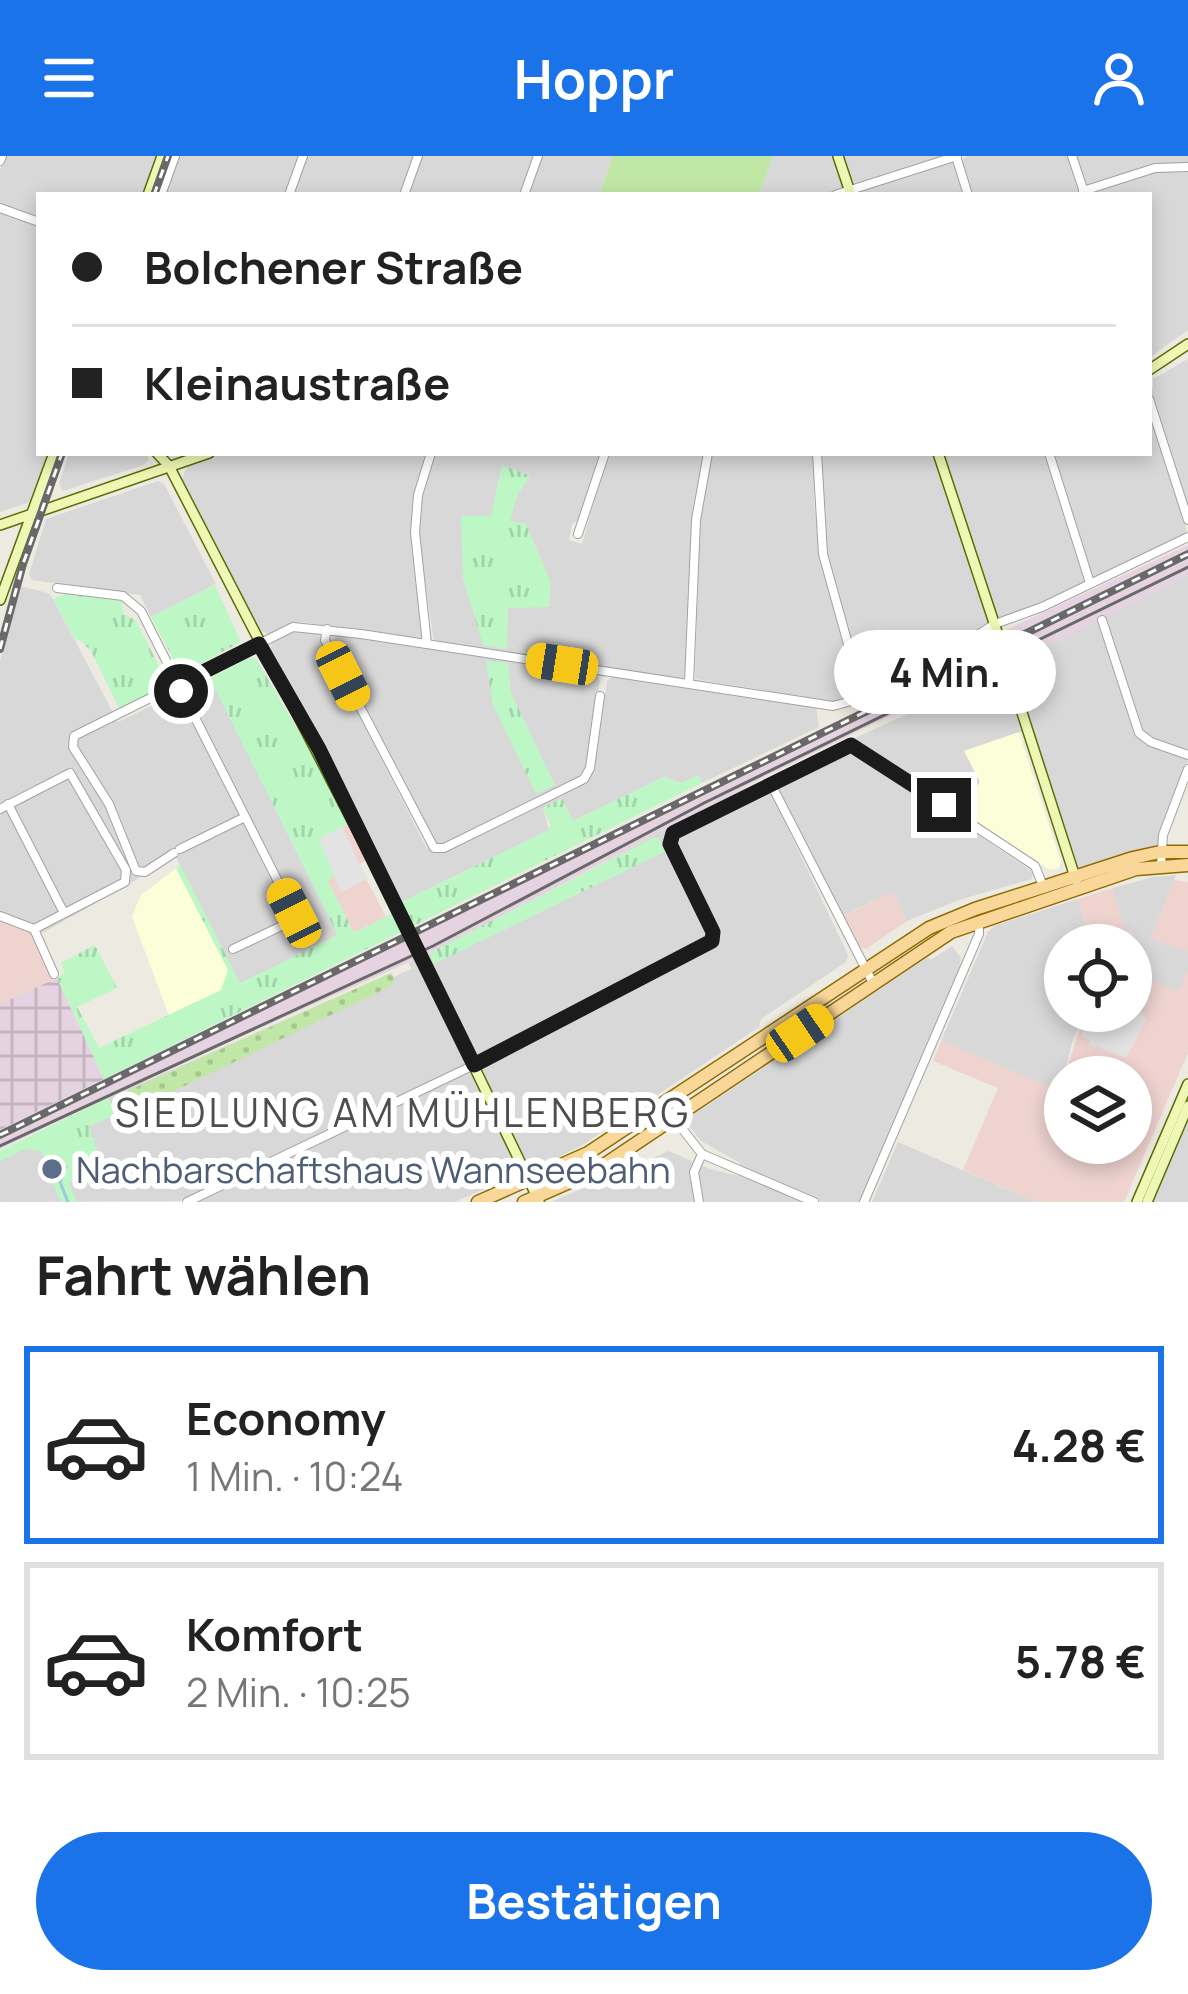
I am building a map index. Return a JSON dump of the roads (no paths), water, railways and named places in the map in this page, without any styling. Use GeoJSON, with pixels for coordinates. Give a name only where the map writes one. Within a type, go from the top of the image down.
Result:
{"type":"FeatureCollection","features":[{"type":"Feature","properties":{"kind":"main road"},"geometry":{"type":"LineString","coordinates":[[478,1202],[581,1157],[920,932],[1188,852]]}},
{"type":"Feature","properties":{"kind":"main road"},"geometry":{"type":"LineString","coordinates":[[1160,858],[1188,865]]}},
{"type":"Feature","properties":{"kind":"main road"},"geometry":{"type":"LineString","coordinates":[[533,1200],[595,1171],[977,914],[1043,886],[1076,882]]}},
{"type":"Feature","properties":{"kind":"street"},"geometry":{"type":"LineString","coordinates":[[149,192],[162,156]]}},
{"type":"Feature","properties":{"kind":"street"},"geometry":{"type":"LineString","coordinates":[[162,192],[175,156]]}},
{"type":"Feature","properties":{"kind":"street"},"geometry":{"type":"LineString","coordinates":[[290,192],[303,156]]}},
{"type":"Feature","properties":{"kind":"street"},"geometry":{"type":"LineString","coordinates":[[405,192],[418,156]]}},
{"type":"Feature","properties":{"kind":"street"},"geometry":{"type":"LineString","coordinates":[[525,192],[538,156]]}},
{"type":"Feature","properties":{"kind":"street"},"geometry":{"type":"LineString","coordinates":[[838,156],[850,192]]}},
{"type":"Feature","properties":{"kind":"street"},"geometry":{"type":"LineString","coordinates":[[853,192],[956,156],[967,192]]}},
{"type":"Feature","properties":{"kind":"street"},"geometry":{"type":"LineString","coordinates":[[1072,156],[1084,192]]}},
{"type":"Feature","properties":{"kind":"street"},"geometry":{"type":"LineString","coordinates":[[1087,192],[1155,168],[1188,167]]}},
{"type":"Feature","properties":{"kind":"street"},"geometry":{"type":"LineString","coordinates":[[0,208],[36,221]]}},
{"type":"Feature","properties":{"kind":"street"},"geometry":{"type":"LineString","coordinates":[[1152,368],[1188,345]]}},
{"type":"Feature","properties":{"kind":"street"},"geometry":{"type":"LineString","coordinates":[[1152,408],[1188,520]]}},
{"type":"Feature","properties":{"kind":"street"},"geometry":{"type":"LineString","coordinates":[[0,600],[53,456]]}},
{"type":"Feature","properties":{"kind":"street"},"geometry":{"type":"LineString","coordinates":[[160,456],[170,466],[259,644],[319,749],[530,1180],[533,1200]]}},
{"type":"Feature","properties":{"kind":"street"},"geometry":{"type":"LineString","coordinates":[[169,456],[170,466]]}},
{"type":"Feature","properties":{"kind":"street"},"geometry":{"type":"LineString","coordinates":[[0,525],[200,456]]}},
{"type":"Feature","properties":{"kind":"street"},"geometry":{"type":"LineString","coordinates":[[427,644],[416,517],[430,456]]}},
{"type":"Feature","properties":{"kind":"street"},"geometry":{"type":"LineString","coordinates":[[578,534],[604,456]]}},
{"type":"Feature","properties":{"kind":"street"},"geometry":{"type":"LineString","coordinates":[[689,683],[696,520],[707,456]]}},
{"type":"Feature","properties":{"kind":"street"},"geometry":{"type":"LineString","coordinates":[[817,456],[823,554],[863,698]]}},
{"type":"Feature","properties":{"kind":"street"},"geometry":{"type":"LineString","coordinates":[[939,456],[1076,882]]}},
{"type":"Feature","properties":{"kind":"street"},"geometry":{"type":"LineString","coordinates":[[1050,456],[1090,584]]}},
{"type":"Feature","properties":{"kind":"street"},"geometry":{"type":"LineString","coordinates":[[245,818],[145,872],[136,871],[109,804],[73,747],[74,736],[302,625],[833,706],[863,698],[995,625],[1188,537]]}},
{"type":"Feature","properties":{"kind":"street"},"geometry":{"type":"LineString","coordinates":[[57,587],[122,596],[141,611],[294,913],[290,922],[233,950]]}},
{"type":"Feature","properties":{"kind":"street"},"geometry":{"type":"LineString","coordinates":[[1102,620],[1139,733],[1188,755]]}},
{"type":"Feature","properties":{"kind":"street"},"geometry":{"type":"LineString","coordinates":[[327,629],[325,640],[434,848],[448,846],[584,778],[590,768],[604,671]]}},
{"type":"Feature","properties":{"kind":"street"},"geometry":{"type":"LineString","coordinates":[[187,1202],[474,1065],[712,941],[713,932],[670,838],[854,745],[1035,866],[1043,886]]}},
{"type":"Feature","properties":{"kind":"street"},"geometry":{"type":"LineString","coordinates":[[1160,858],[1188,769]]}},
{"type":"Feature","properties":{"kind":"street"},"geometry":{"type":"LineString","coordinates":[[34,929],[62,910],[124,882],[126,870],[70,773],[4,806],[62,910]]}},
{"type":"Feature","properties":{"kind":"street"},"geometry":{"type":"LineString","coordinates":[[771,784],[873,983]]}},
{"type":"Feature","properties":{"kind":"street"},"geometry":{"type":"LineString","coordinates":[[865,1202],[979,934],[977,914]]}},
{"type":"Feature","properties":{"kind":"street"},"geometry":{"type":"LineString","coordinates":[[0,916],[34,929],[54,974]]}},
{"type":"Feature","properties":{"kind":"street"},"geometry":{"type":"LineString","coordinates":[[1137,1202],[1188,1084]]}},
{"type":"Feature","properties":{"kind":"street"},"geometry":{"type":"LineString","coordinates":[[662,1103],[701,1154],[814,1202]]}},
{"type":"Feature","properties":{"kind":"street"},"geometry":{"type":"LineString","coordinates":[[1147,1202],[1188,1106]]}},
{"type":"Feature","properties":{"kind":"street"},"geometry":{"type":"LineString","coordinates":[[699,1202],[694,1172],[701,1154]]}},
{"type":"Feature","properties":{"kind":"waterway"},"geometry":{"type":"LineString","coordinates":[[66,1167],[60,1182],[68,1202]]}},
{"type":"Feature","properties":{"kind":"tram line"},"geometry":{"type":"LineString","coordinates":[[0,1146],[433,946],[706,802],[1188,567]]}},
{"type":"Feature","properties":{"kind":"railway"},"geometry":{"type":"LineString","coordinates":[[155,192],[168,156]]}},
{"type":"Feature","properties":{"kind":"railway"},"geometry":{"type":"LineString","coordinates":[[0,649],[23,564],[61,456]]}},
{"type":"Feature","properties":{"kind":"railway"},"geometry":{"type":"LineString","coordinates":[[0,1135],[1188,554]]}},
{"type":"Feature","properties":{"kind":"place","name":"Nachbarschaftshaus Wannseebahn"},"geometry":{"type":"Point","coordinates":[52,1169]}},
{"type":"Feature","properties":{"kind":"district","name":"SIEDLUNG AM MÜHLENBERG"},"geometry":{"type":"Point","coordinates":[403,1112]}}]}
